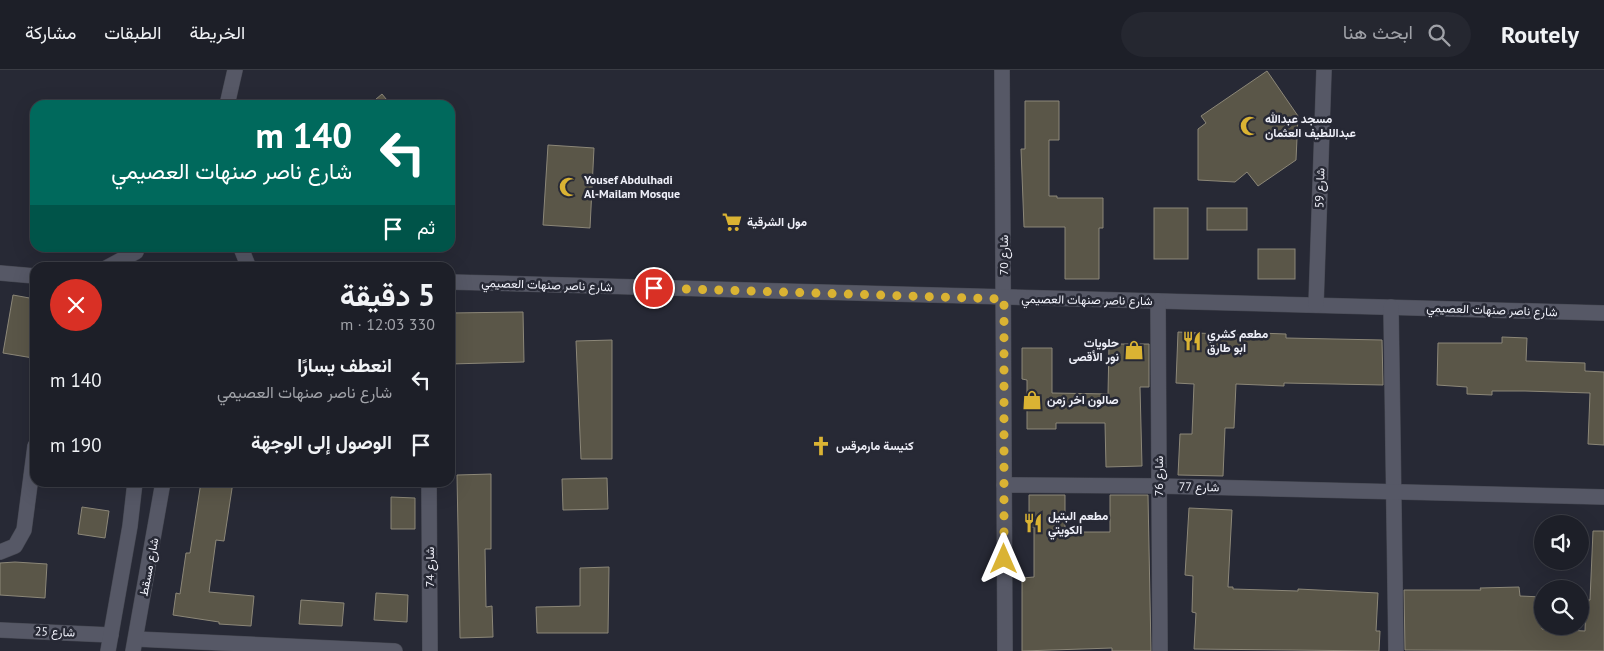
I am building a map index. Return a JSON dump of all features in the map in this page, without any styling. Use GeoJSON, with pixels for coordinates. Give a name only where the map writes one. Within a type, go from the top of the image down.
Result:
{"type":"FeatureCollection","features":[{"type":"Feature","properties":{"kind":"street"},"geometry":{"type":"LineString","coordinates":[[229,100],[235,70]]}},
{"type":"Feature","properties":{"kind":"street","name":"شارع 70"},"geometry":{"type":"LineString","coordinates":[[1002,70],[1005,651]]}},
{"type":"Feature","properties":{"kind":"street","name":"شارع 59"},"geometry":{"type":"LineString","coordinates":[[1316,306],[1324,70]]}},
{"type":"Feature","properties":{"kind":"street"},"geometry":{"type":"LineString","coordinates":[[117,262],[134,252]]}},
{"type":"Feature","properties":{"kind":"street"},"geometry":{"type":"LineString","coordinates":[[0,273],[30,276]]}},
{"type":"Feature","properties":{"kind":"street","name":"شارع ناصر صنهات العصيمي"},"geometry":{"type":"LineString","coordinates":[[455,282],[1004,299],[1158,301],[1604,313]]}},
{"type":"Feature","properties":{"kind":"street","name":"شارع 76"},"geometry":{"type":"LineString","coordinates":[[1158,301],[1160,651]]}},
{"type":"Feature","properties":{"kind":"street"},"geometry":{"type":"LineString","coordinates":[[1391,308],[1396,651]]}},
{"type":"Feature","properties":{"kind":"street"},"geometry":{"type":"LineString","coordinates":[[0,552],[15,546],[24,530],[30,484]]}},
{"type":"Feature","properties":{"kind":"street","name":"شارع 77"},"geometry":{"type":"LineString","coordinates":[[1004,485],[1159,486],[1604,497]]}},
{"type":"Feature","properties":{"kind":"street","name":"شارع مسقط"},"geometry":{"type":"LineString","coordinates":[[108,651],[130,526],[134,487]]}},
{"type":"Feature","properties":{"kind":"street","name":"شارع مسقط"},"geometry":{"type":"LineString","coordinates":[[134,645],[155,537],[161,487]]}},
{"type":"Feature","properties":{"kind":"street","name":"شارع 74"},"geometry":{"type":"LineString","coordinates":[[429,487],[430,651]]}},
{"type":"Feature","properties":{"kind":"street"},"geometry":{"type":"LineString","coordinates":[[130,526],[140,536],[155,537]]}},
{"type":"Feature","properties":{"kind":"street"},"geometry":{"type":"LineString","coordinates":[[123,566],[132,559],[140,560],[145,565],[147,572]]}},
{"type":"Feature","properties":{"kind":"street","name":"شارع 25"},"geometry":{"type":"LineString","coordinates":[[0,630],[111,635]]}},
{"type":"Feature","properties":{"kind":"street"},"geometry":{"type":"LineString","coordinates":[[134,645],[395,651]]}},
{"type":"Feature","properties":{"kind":"building","name":"مسجد عبدالله عبداللطيف العثمان"},"geometry":{"type":"Polygon","coordinates":[[[1267,71],[1298,116],[1296,160],[1258,186],[1247,172],[1235,182],[1198,180],[1198,129],[1206,123],[1201,116],[1267,71]]]}},
{"type":"Feature","properties":{"kind":"building"},"geometry":{"type":"Polygon","coordinates":[[[382,94],[387,100],[375,100],[382,94]]]}},
{"type":"Feature","properties":{"kind":"building"},"geometry":{"type":"Polygon","coordinates":[[[1025,101],[1059,101],[1059,140],[1049,140],[1049,196],[1057,196],[1057,198],[1103,198],[1103,228],[1099,228],[1099,279],[1065,279],[1065,227],[1024,227],[1021,149],[1025,149],[1025,101]]]}},
{"type":"Feature","properties":{"kind":"building","name":"Yousef Abdulhadi Al-Mailam Mosque"},"geometry":{"type":"Polygon","coordinates":[[[548,145],[594,148],[590,228],[543,225],[548,145]]]}},
{"type":"Feature","properties":{"kind":"building"},"geometry":{"type":"Polygon","coordinates":[[[1154,208],[1188,208],[1188,259],[1154,259],[1154,208]]]}},
{"type":"Feature","properties":{"kind":"building"},"geometry":{"type":"Polygon","coordinates":[[[1207,208],[1247,208],[1247,230],[1207,230],[1207,208]]]}},
{"type":"Feature","properties":{"kind":"building"},"geometry":{"type":"Polygon","coordinates":[[[1258,249],[1295,249],[1295,279],[1258,279],[1258,249]]]}},
{"type":"Feature","properties":{"kind":"building"},"geometry":{"type":"Polygon","coordinates":[[[13,295],[30,298],[30,358],[3,353],[13,295]]]}},
{"type":"Feature","properties":{"kind":"building"},"geometry":{"type":"Polygon","coordinates":[[[523,312],[524,362],[455,364],[455,313],[523,312]]]}},
{"type":"Feature","properties":{"kind":"building"},"geometry":{"type":"Polygon","coordinates":[[[1178,332],[1258,336],[1259,333],[1286,334],[1286,338],[1382,340],[1383,385],[1284,383],[1284,386],[1236,384],[1234,428],[1225,428],[1223,476],[1178,475],[1180,434],[1192,434],[1194,384],[1176,383],[1178,332]]]}},
{"type":"Feature","properties":{"kind":"building"},"geometry":{"type":"Polygon","coordinates":[[[1502,337],[1527,338],[1526,361],[1585,363],[1585,371],[1604,372],[1604,445],[1588,444],[1590,393],[1492,391],[1492,395],[1467,394],[1467,387],[1437,385],[1438,343],[1502,343],[1502,337]]]}},
{"type":"Feature","properties":{"kind":"building"},"geometry":{"type":"Polygon","coordinates":[[[612,340],[612,459],[581,459],[576,341],[612,340]]]}},
{"type":"Feature","properties":{"kind":"building"},"geometry":{"type":"Polygon","coordinates":[[[1109,344],[1149,344],[1149,387],[1140,387],[1142,466],[1106,467],[1105,423],[1056,423],[1056,429],[1027,429],[1027,380],[1022,379],[1022,348],[1052,348],[1052,393],[1108,394],[1109,344]]]}},
{"type":"Feature","properties":{"kind":"building"},"geometry":{"type":"Polygon","coordinates":[[[491,474],[491,549],[485,549],[486,607],[492,606],[493,637],[460,638],[457,475],[491,474]]]}},
{"type":"Feature","properties":{"kind":"building"},"geometry":{"type":"Polygon","coordinates":[[[607,478],[608,509],[563,510],[562,479],[607,478]]]}},
{"type":"Feature","properties":{"kind":"building"},"geometry":{"type":"Polygon","coordinates":[[[200,487],[232,487],[224,541],[216,540],[209,592],[254,596],[251,626],[219,624],[219,622],[173,615],[176,593],[180,594],[186,553],[190,553],[200,487]]]}},
{"type":"Feature","properties":{"kind":"building"},"geometry":{"type":"Polygon","coordinates":[[[1029,495],[1065,495],[1065,532],[1110,532],[1110,495],[1148,495],[1151,651],[1112,651],[1112,648],[1022,651],[1022,578],[1034,577],[1034,527],[1029,528],[1029,495]]]}},
{"type":"Feature","properties":{"kind":"building"},"geometry":{"type":"Polygon","coordinates":[[[391,497],[415,498],[415,529],[391,529],[391,497]]]}},
{"type":"Feature","properties":{"kind":"building"},"geometry":{"type":"Polygon","coordinates":[[[82,507],[109,511],[105,538],[78,534],[82,507]]]}},
{"type":"Feature","properties":{"kind":"building"},"geometry":{"type":"Polygon","coordinates":[[[1189,508],[1232,510],[1228,587],[1233,587],[1233,589],[1298,591],[1298,589],[1378,593],[1376,631],[1380,631],[1379,651],[1194,649],[1196,613],[1192,612],[1193,576],[1185,575],[1189,508]]]}},
{"type":"Feature","properties":{"kind":"building"},"geometry":{"type":"Polygon","coordinates":[[[1593,531],[1604,531],[1604,651],[1405,650],[1404,590],[1481,590],[1480,588],[1519,587],[1520,596],[1534,597],[1534,635],[1589,635],[1593,531]]]}},
{"type":"Feature","properties":{"kind":"building"},"geometry":{"type":"Polygon","coordinates":[[[0,563],[47,564],[45,598],[0,595],[0,563]]]}},
{"type":"Feature","properties":{"kind":"building"},"geometry":{"type":"Polygon","coordinates":[[[609,567],[608,633],[537,633],[536,607],[580,606],[580,568],[609,567]]]}},
{"type":"Feature","properties":{"kind":"building"},"geometry":{"type":"Polygon","coordinates":[[[376,593],[408,595],[407,622],[374,620],[376,593]]]}},
{"type":"Feature","properties":{"kind":"building"},"geometry":{"type":"Polygon","coordinates":[[[301,600],[344,603],[342,626],[299,624],[301,600]]]}},
{"type":"Feature","properties":{"kind":"place","name":"مسجد عبدالله عبداللطيف العثمان"},"geometry":{"type":"Point","coordinates":[1250,126]}},
{"type":"Feature","properties":{"kind":"place","name":"Yousef Abdulhadi Al-Mailam Mosque"},"geometry":{"type":"Point","coordinates":[569,187]}},
{"type":"Feature","properties":{"kind":"place","name":"مول الشرقية"},"geometry":{"type":"Point","coordinates":[732,222]}},
{"type":"Feature","properties":{"kind":"place","name":"مطعم كشري ابو طارق"},"geometry":{"type":"Point","coordinates":[1192,341]}},
{"type":"Feature","properties":{"kind":"place","name":"حلويات نور الأقصى"},"geometry":{"type":"Point","coordinates":[1134,350]}},
{"type":"Feature","properties":{"kind":"place","name":"صالون اخر زمن"},"geometry":{"type":"Point","coordinates":[1032,400]}},
{"type":"Feature","properties":{"kind":"place","name":"كنيسة مارمرقس"},"geometry":{"type":"Point","coordinates":[821,446]}},
{"type":"Feature","properties":{"kind":"place","name":"مطعم البتيل الكويتي"},"geometry":{"type":"Point","coordinates":[1033,523]}},
{"type":"Feature","properties":{"kind":"route"},"geometry":{"type":"LineString","coordinates":[[654,288],[1004,299],[1004,559]]}}]}
